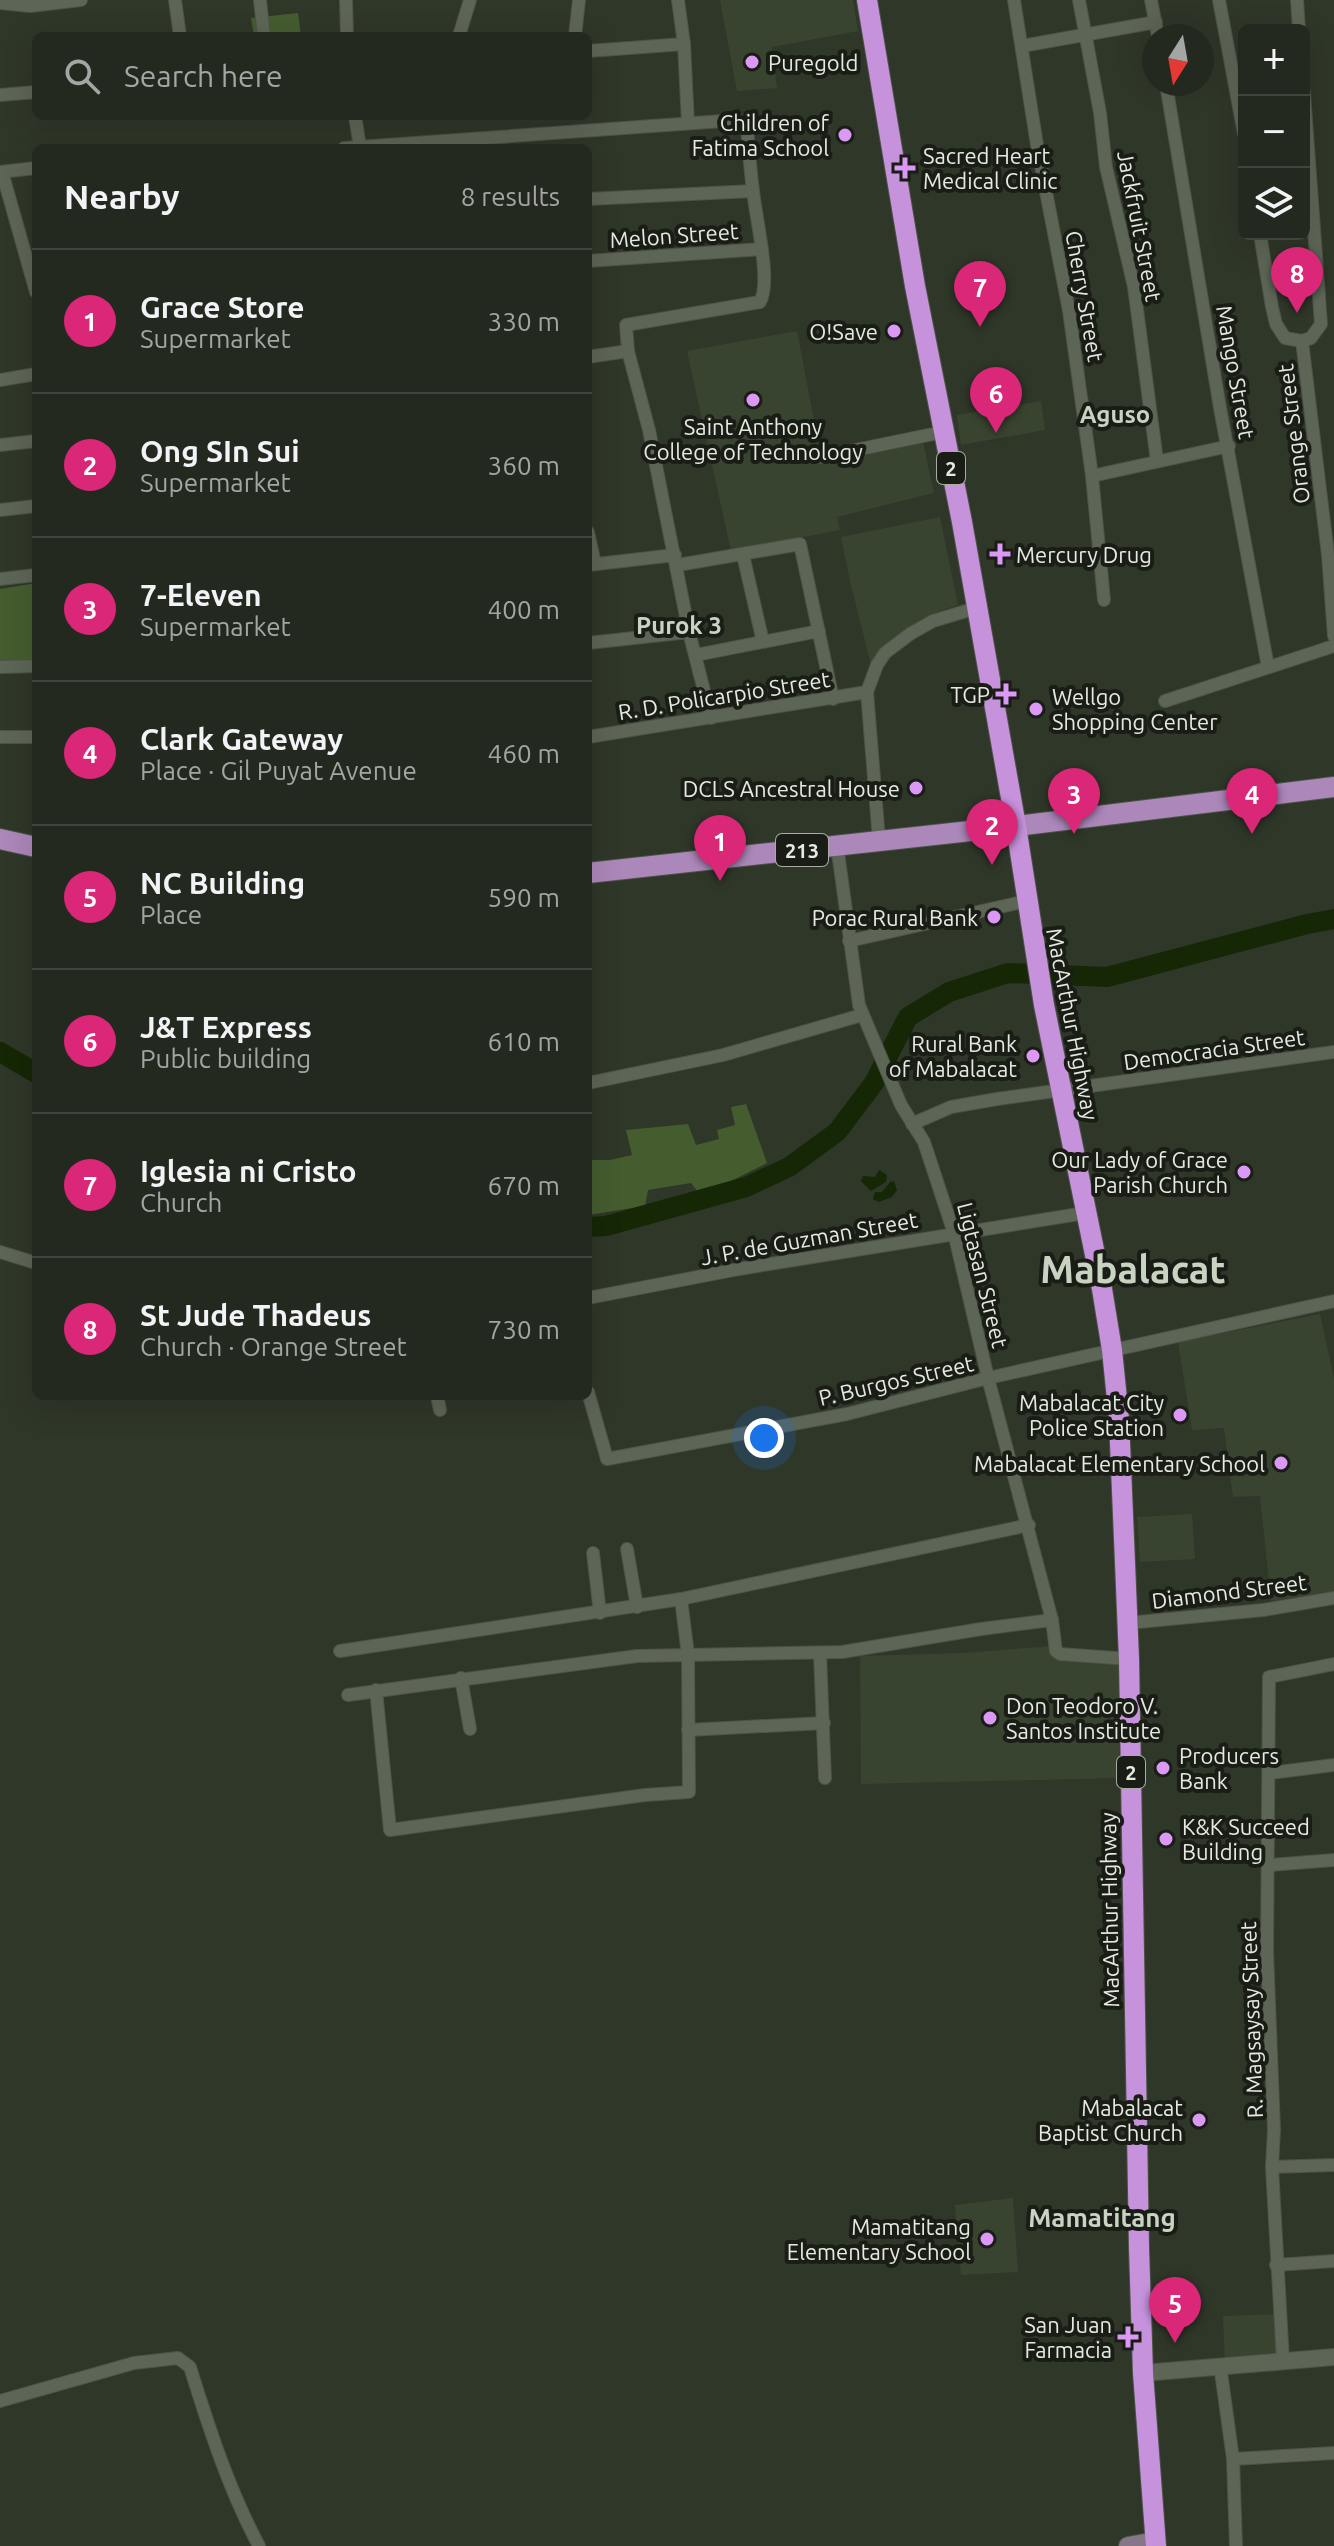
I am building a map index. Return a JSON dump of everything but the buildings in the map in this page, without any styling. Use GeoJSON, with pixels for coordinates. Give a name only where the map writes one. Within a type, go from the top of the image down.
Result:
{"type":"FeatureCollection","features":[{"type":"Feature","properties":{"kind":"highway","name":"MacArthur Highway"},"geometry":{"type":"LineString","coordinates":[[867,0],[915,286],[962,522],[1016,826],[1044,1005],[1112,1350],[1119,1419],[1128,1623],[1143,2373],[1156,2544]]}},
{"type":"Feature","properties":{"kind":"main road","name":"213"},"geometry":{"type":"LineString","coordinates":[[592,873],[1334,787]]}},
{"type":"Feature","properties":{"kind":"main road"},"geometry":{"type":"LineString","coordinates":[[0,839],[32,846]]}},
{"type":"Feature","properties":{"kind":"main road"},"geometry":{"type":"LineString","coordinates":[[1128,2546],[1156,2544]]}},
{"type":"Feature","properties":{"kind":"street"},"geometry":{"type":"LineString","coordinates":[[0,3],[30,6],[81,0]]}},
{"type":"Feature","properties":{"kind":"street"},"geometry":{"type":"LineString","coordinates":[[175,0],[179,32]]}},
{"type":"Feature","properties":{"kind":"street"},"geometry":{"type":"LineString","coordinates":[[260,0],[264,32]]}},
{"type":"Feature","properties":{"kind":"street"},"geometry":{"type":"LineString","coordinates":[[346,0],[347,32]]}},
{"type":"Feature","properties":{"kind":"street"},"geometry":{"type":"LineString","coordinates":[[460,32],[470,0]]}},
{"type":"Feature","properties":{"kind":"street"},"geometry":{"type":"LineString","coordinates":[[575,32],[579,0]]}},
{"type":"Feature","properties":{"kind":"street"},"geometry":{"type":"LineString","coordinates":[[678,0],[684,44],[688,123]]}},
{"type":"Feature","properties":{"kind":"street","name":"Cherry Street"},"geometry":{"type":"LineString","coordinates":[[1014,0],[1037,145],[1069,311],[1092,476],[1104,600]]}},
{"type":"Feature","properties":{"kind":"street","name":"Jackfruit Street"},"geometry":{"type":"LineString","coordinates":[[1079,0],[1100,113],[1106,167],[1134,287],[1157,461]]}},
{"type":"Feature","properties":{"kind":"street"},"geometry":{"type":"LineString","coordinates":[[1022,46],[1156,22],[1151,0]]}},
{"type":"Feature","properties":{"kind":"street"},"geometry":{"type":"LineString","coordinates":[[1219,0],[1238,102]]}},
{"type":"Feature","properties":{"kind":"street"},"geometry":{"type":"LineString","coordinates":[[1297,0],[1299,24]]}},
{"type":"Feature","properties":{"kind":"street"},"geometry":{"type":"LineString","coordinates":[[592,51],[684,44]]}},
{"type":"Feature","properties":{"kind":"street"},"geometry":{"type":"LineString","coordinates":[[0,95],[32,92]]}},
{"type":"Feature","properties":{"kind":"street","name":"Mango Street"},"geometry":{"type":"LineString","coordinates":[[1168,96],[1220,408],[1268,667]]}},
{"type":"Feature","properties":{"kind":"street","name":"Orange Street"},"geometry":{"type":"LineString","coordinates":[[1304,96],[1321,324],[1311,338],[1302,341],[1328,555],[1334,636]]}},
{"type":"Feature","properties":{"kind":"street"},"geometry":{"type":"LineString","coordinates":[[356,120],[360,144]]}},
{"type":"Feature","properties":{"kind":"street"},"geometry":{"type":"LineString","coordinates":[[466,144],[737,120],[747,127],[762,249],[765,290],[760,302],[626,325],[628,351],[649,430],[689,632],[711,718]]}},
{"type":"Feature","properties":{"kind":"street"},"geometry":{"type":"LineString","coordinates":[[32,168],[1,172],[32,278]]}},
{"type":"Feature","properties":{"kind":"street"},"geometry":{"type":"LineString","coordinates":[[592,199],[753,191]]}},
{"type":"Feature","properties":{"kind":"street"},"geometry":{"type":"LineString","coordinates":[[1261,240],[1276,324],[1285,338],[1302,341]]}},
{"type":"Feature","properties":{"kind":"street","name":"Melon Street"},"geometry":{"type":"LineString","coordinates":[[592,261],[762,249]]}},
{"type":"Feature","properties":{"kind":"street"},"geometry":{"type":"LineString","coordinates":[[592,356],[628,351]]}},
{"type":"Feature","properties":{"kind":"street"},"geometry":{"type":"LineString","coordinates":[[0,380],[32,375]]}},
{"type":"Feature","properties":{"kind":"street"},"geometry":{"type":"LineString","coordinates":[[821,457],[943,432]]}},
{"type":"Feature","properties":{"kind":"street"},"geometry":{"type":"LineString","coordinates":[[0,445],[32,441]]}},
{"type":"Feature","properties":{"kind":"street"},"geometry":{"type":"LineString","coordinates":[[1092,476],[1229,446]]}},
{"type":"Feature","properties":{"kind":"street"},"geometry":{"type":"LineString","coordinates":[[0,510],[32,506]]}},
{"type":"Feature","properties":{"kind":"street"},"geometry":{"type":"LineString","coordinates":[[592,565],[743,555],[800,544],[833,699]]}},
{"type":"Feature","properties":{"kind":"street"},"geometry":{"type":"LineString","coordinates":[[743,555],[763,642]]}},
{"type":"Feature","properties":{"kind":"street"},"geometry":{"type":"LineString","coordinates":[[0,579],[32,575]]}},
{"type":"Feature","properties":{"kind":"street"},"geometry":{"type":"LineString","coordinates":[[879,840],[867,692],[877,665],[885,653],[910,634],[933,621],[976,608]]}},
{"type":"Feature","properties":{"kind":"street"},"geometry":{"type":"LineString","coordinates":[[696,655],[819,631]]}},
{"type":"Feature","properties":{"kind":"street"},"geometry":{"type":"LineString","coordinates":[[592,643],[689,632]]}},
{"type":"Feature","properties":{"kind":"street"},"geometry":{"type":"LineString","coordinates":[[1165,701],[1334,646]]}},
{"type":"Feature","properties":{"kind":"street"},"geometry":{"type":"LineString","coordinates":[[0,667],[32,666]]}},
{"type":"Feature","properties":{"kind":"street","name":"R. D. Policarpio Street"},"geometry":{"type":"LineString","coordinates":[[592,736],[867,692]]}},
{"type":"Feature","properties":{"kind":"street"},"geometry":{"type":"LineString","coordinates":[[0,737],[32,737]]}},
{"type":"Feature","properties":{"kind":"street","name":"Ligtasan Street"},"geometry":{"type":"LineString","coordinates":[[837,845],[855,984],[862,1015],[901,1105],[924,1142],[954,1233],[988,1378],[1029,1525],[1052,1620],[1056,1651],[1060,1654],[1129,1659]]}},
{"type":"Feature","properties":{"kind":"street"},"geometry":{"type":"LineString","coordinates":[[849,941],[1026,901]]}},
{"type":"Feature","properties":{"kind":"street"},"geometry":{"type":"LineString","coordinates":[[592,1082],[723,1055],[862,1015]]}},
{"type":"Feature","properties":{"kind":"street","name":"Democracia Street"},"geometry":{"type":"LineString","coordinates":[[912,1124],[951,1107],[1334,1052]]}},
{"type":"Feature","properties":{"kind":"street","name":"J. P. de Guzman Street"},"geometry":{"type":"LineString","coordinates":[[592,1297],[1085,1213]]}},
{"type":"Feature","properties":{"kind":"street"},"geometry":{"type":"LineString","coordinates":[[0,1252],[32,1262]]}},
{"type":"Feature","properties":{"kind":"street","name":"P. Burgos Street"},"geometry":{"type":"LineString","coordinates":[[590,1400],[607,1459],[847,1414],[988,1378],[1334,1301]]}},
{"type":"Feature","properties":{"kind":"street"},"geometry":{"type":"LineString","coordinates":[[438,1400],[440,1410]]}},
{"type":"Feature","properties":{"kind":"street"},"geometry":{"type":"LineString","coordinates":[[340,1651],[681,1599],[1029,1525]]}},
{"type":"Feature","properties":{"kind":"street"},"geometry":{"type":"LineString","coordinates":[[627,1549],[637,1607]]}},
{"type":"Feature","properties":{"kind":"street"},"geometry":{"type":"LineString","coordinates":[[593,1553],[600,1613]]}},
{"type":"Feature","properties":{"kind":"street","name":"Diamond Street"},"geometry":{"type":"LineString","coordinates":[[1128,1623],[1263,1610],[1334,1598]]}},
{"type":"Feature","properties":{"kind":"street"},"geometry":{"type":"LineString","coordinates":[[376,1690],[390,1830],[645,1795],[689,1792],[688,1655],[681,1599]]}},
{"type":"Feature","properties":{"kind":"street"},"geometry":{"type":"LineString","coordinates":[[348,1695],[637,1656],[820,1654],[1052,1620]]}},
{"type":"Feature","properties":{"kind":"street"},"geometry":{"type":"LineString","coordinates":[[820,1654],[825,1778]]}},
{"type":"Feature","properties":{"kind":"street","name":"R. Magsaysay Street"},"geometry":{"type":"LineString","coordinates":[[1283,2361],[1272,2167],[1274,2130],[1267,1952],[1269,1677],[1334,1664]]}},
{"type":"Feature","properties":{"kind":"street"},"geometry":{"type":"LineString","coordinates":[[461,1678],[470,1729]]}},
{"type":"Feature","properties":{"kind":"street"},"geometry":{"type":"LineString","coordinates":[[688,1730],[824,1723]]}},
{"type":"Feature","properties":{"kind":"street"},"geometry":{"type":"LineString","coordinates":[[1270,1773],[1334,1765]]}},
{"type":"Feature","properties":{"kind":"street"},"geometry":{"type":"LineString","coordinates":[[1269,1865],[1334,1860]]}},
{"type":"Feature","properties":{"kind":"street"},"geometry":{"type":"LineString","coordinates":[[1272,2167],[1334,2165]]}},
{"type":"Feature","properties":{"kind":"street"},"geometry":{"type":"LineString","coordinates":[[1276,2265],[1334,2261]]}},
{"type":"Feature","properties":{"kind":"street"},"geometry":{"type":"LineString","coordinates":[[1143,2373],[1334,2357]]}},
{"type":"Feature","properties":{"kind":"street"},"geometry":{"type":"LineString","coordinates":[[0,2401],[134,2363],[178,2358],[184,2361],[190,2367],[209,2426],[247,2524],[259,2546]]}},
{"type":"Feature","properties":{"kind":"street"},"geometry":{"type":"LineString","coordinates":[[1220,2365],[1233,2459],[1236,2546]]}},
{"type":"Feature","properties":{"kind":"street"},"geometry":{"type":"LineString","coordinates":[[1233,2459],[1334,2453]]}},
{"type":"Feature","properties":{"kind":"shaded area","name":"Puregold"},"geometry":{"type":"Polygon","coordinates":[[[720,0],[853,0],[858,31],[772,47],[777,88],[737,91],[720,0]]]}},
{"type":"Feature","properties":{"kind":"shaded area"},"geometry":{"type":"Polygon","coordinates":[[[298,13],[300,32],[253,32],[251,18],[298,13]]]}},
{"type":"Feature","properties":{"kind":"shaded area","name":"Saint Anthony College of Technology"},"geometry":{"type":"Polygon","coordinates":[[[797,331],[822,461],[922,438],[934,493],[837,517],[840,530],[731,551],[687,351],[797,331]]]}},
{"type":"Feature","properties":{"kind":"shaded area"},"geometry":{"type":"Polygon","coordinates":[[[1041,401],[1045,430],[961,445],[957,415],[1041,401]]]}},
{"type":"Feature","properties":{"kind":"shaded area"},"geometry":{"type":"Polygon","coordinates":[[[940,517],[958,605],[934,613],[896,637],[871,665],[841,537],[940,517]]]}},
{"type":"Feature","properties":{"kind":"shaded area"},"geometry":{"type":"Polygon","coordinates":[[[32,584],[32,664],[0,665],[0,589],[32,584]]]}},
{"type":"Feature","properties":{"kind":"shaded area"},"geometry":{"type":"Polygon","coordinates":[[[746,1104],[767,1163],[701,1196],[691,1183],[648,1190],[645,1206],[592,1214],[592,1160],[632,1155],[626,1130],[688,1124],[696,1145],[719,1139],[717,1130],[735,1125],[731,1107],[746,1104]]]}},
{"type":"Feature","properties":{"kind":"shaded area"},"geometry":{"type":"Polygon","coordinates":[[[879,1170],[887,1175],[886,1182],[871,1191],[861,1181],[863,1176],[875,1177],[879,1170]]]}},
{"type":"Feature","properties":{"kind":"shaded area"},"geometry":{"type":"Polygon","coordinates":[[[894,1181],[897,1190],[892,1197],[879,1202],[873,1199],[875,1192],[882,1192],[894,1181]]]}},
{"type":"Feature","properties":{"kind":"shaded area","name":"Mabalacat Elementary School"},"geometry":{"type":"Polygon","coordinates":[[[1320,1314],[1334,1378],[1334,1591],[1271,1601],[1260,1496],[1233,1497],[1224,1428],[1192,1430],[1178,1342],[1320,1314]]]}},
{"type":"Feature","properties":{"kind":"shaded area"},"geometry":{"type":"Polygon","coordinates":[[[1192,1514],[1195,1559],[1140,1562],[1137,1517],[1192,1514]]]}},
{"type":"Feature","properties":{"kind":"shaded area","name":"Don Teodoro V. Santos Institute"},"geometry":{"type":"Polygon","coordinates":[[[1052,1646],[1054,1657],[1118,1660],[1119,1778],[861,1784],[860,1656],[1052,1646]]]}},
{"type":"Feature","properties":{"kind":"shaded area","name":"Mamatitang Elementary School"},"geometry":{"type":"Polygon","coordinates":[[[1013,2198],[1018,2272],[961,2275],[955,2205],[1013,2198]]]}},
{"type":"Feature","properties":{"kind":"shaded area"},"geometry":{"type":"Polygon","coordinates":[[[1277,2314],[1279,2361],[1225,2363],[1223,2316],[1277,2314]]]}},
{"type":"Feature","properties":{"kind":"waterway"},"geometry":{"type":"LineString","coordinates":[[592,1227],[606,1226],[746,1187],[789,1167],[837,1132],[874,1083],[908,1017],[949,992],[1008,973],[1107,977],[1334,919]]}},
{"type":"Feature","properties":{"kind":"waterway"},"geometry":{"type":"LineString","coordinates":[[0,1052],[32,1071]]}},
{"type":"Feature","properties":{"kind":"place","name":"Puregold"},"geometry":{"type":"Point","coordinates":[752,62]}},
{"type":"Feature","properties":{"kind":"place","name":"Children of Fatima School"},"geometry":{"type":"Point","coordinates":[845,135]}},
{"type":"Feature","properties":{"kind":"place","name":"Sacred Heart Medical Clinic"},"geometry":{"type":"Point","coordinates":[905,168]}},
{"type":"Feature","properties":{"kind":"place","name":"St Jude Thadeus"},"geometry":{"type":"Point","coordinates":[1297,313]}},
{"type":"Feature","properties":{"kind":"place","name":"Iglesia ni Cristo"},"geometry":{"type":"Point","coordinates":[980,327]}},
{"type":"Feature","properties":{"kind":"place","name":"O!Save"},"geometry":{"type":"Point","coordinates":[894,331]}},
{"type":"Feature","properties":{"kind":"place","name":"Saint Anthony College of Technology"},"geometry":{"type":"Point","coordinates":[753,400]}},
{"type":"Feature","properties":{"kind":"place","name":"J&T Express"},"geometry":{"type":"Point","coordinates":[996,433]}},
{"type":"Feature","properties":{"kind":"place","name":"Mercury Drug"},"geometry":{"type":"Point","coordinates":[1000,554]}},
{"type":"Feature","properties":{"kind":"place","name":"TGP"},"geometry":{"type":"Point","coordinates":[1006,694]}},
{"type":"Feature","properties":{"kind":"place","name":"Wellgo Shopping Center"},"geometry":{"type":"Point","coordinates":[1036,709]}},
{"type":"Feature","properties":{"kind":"place","name":"DCLS Ancestral House"},"geometry":{"type":"Point","coordinates":[916,788]}},
{"type":"Feature","properties":{"kind":"place","name":"7-Eleven"},"geometry":{"type":"Point","coordinates":[1074,834]}},
{"type":"Feature","properties":{"kind":"place","name":"Clark Gateway"},"geometry":{"type":"Point","coordinates":[1252,834]}},
{"type":"Feature","properties":{"kind":"place","name":"Ong SIn Sui"},"geometry":{"type":"Point","coordinates":[992,865]}},
{"type":"Feature","properties":{"kind":"place","name":"Grace Store"},"geometry":{"type":"Point","coordinates":[720,881]}},
{"type":"Feature","properties":{"kind":"place","name":"Porac Rural Bank"},"geometry":{"type":"Point","coordinates":[994,917]}},
{"type":"Feature","properties":{"kind":"place","name":"Rural Bank of Mabalacat"},"geometry":{"type":"Point","coordinates":[1033,1056]}},
{"type":"Feature","properties":{"kind":"place","name":"Our Lady of Grace Parish Church"},"geometry":{"type":"Point","coordinates":[1244,1172]}},
{"type":"Feature","properties":{"kind":"place","name":"Mabalacat City Police Station"},"geometry":{"type":"Point","coordinates":[1180,1415]}},
{"type":"Feature","properties":{"kind":"place","name":"Mabalacat Elementary School"},"geometry":{"type":"Point","coordinates":[1281,1463]}},
{"type":"Feature","properties":{"kind":"place","name":"Don Teodoro V. Santos Institute"},"geometry":{"type":"Point","coordinates":[990,1718]}},
{"type":"Feature","properties":{"kind":"place","name":"Producers Bank"},"geometry":{"type":"Point","coordinates":[1163,1768]}},
{"type":"Feature","properties":{"kind":"place","name":"K&K Succeed Building"},"geometry":{"type":"Point","coordinates":[1166,1839]}},
{"type":"Feature","properties":{"kind":"place","name":"Mabalacat Baptist Church"},"geometry":{"type":"Point","coordinates":[1199,2120]}},
{"type":"Feature","properties":{"kind":"place","name":"Mamatitang Elementary School"},"geometry":{"type":"Point","coordinates":[987,2239]}},
{"type":"Feature","properties":{"kind":"place","name":"San Juan Farmacia"},"geometry":{"type":"Point","coordinates":[1128,2337]}},
{"type":"Feature","properties":{"kind":"place","name":"NC Building"},"geometry":{"type":"Point","coordinates":[1175,2343]}},
{"type":"Feature","properties":{"kind":"district","name":"Aguso"},"geometry":{"type":"Point","coordinates":[1115,414]}},
{"type":"Feature","properties":{"kind":"district","name":"Purok 3"},"geometry":{"type":"Point","coordinates":[679,625]}},
{"type":"Feature","properties":{"kind":"district","name":"Mabalacat"},"geometry":{"type":"Point","coordinates":[1133,1269]}},
{"type":"Feature","properties":{"kind":"district","name":"Mamatitang"},"geometry":{"type":"Point","coordinates":[1102,2217]}}]}
